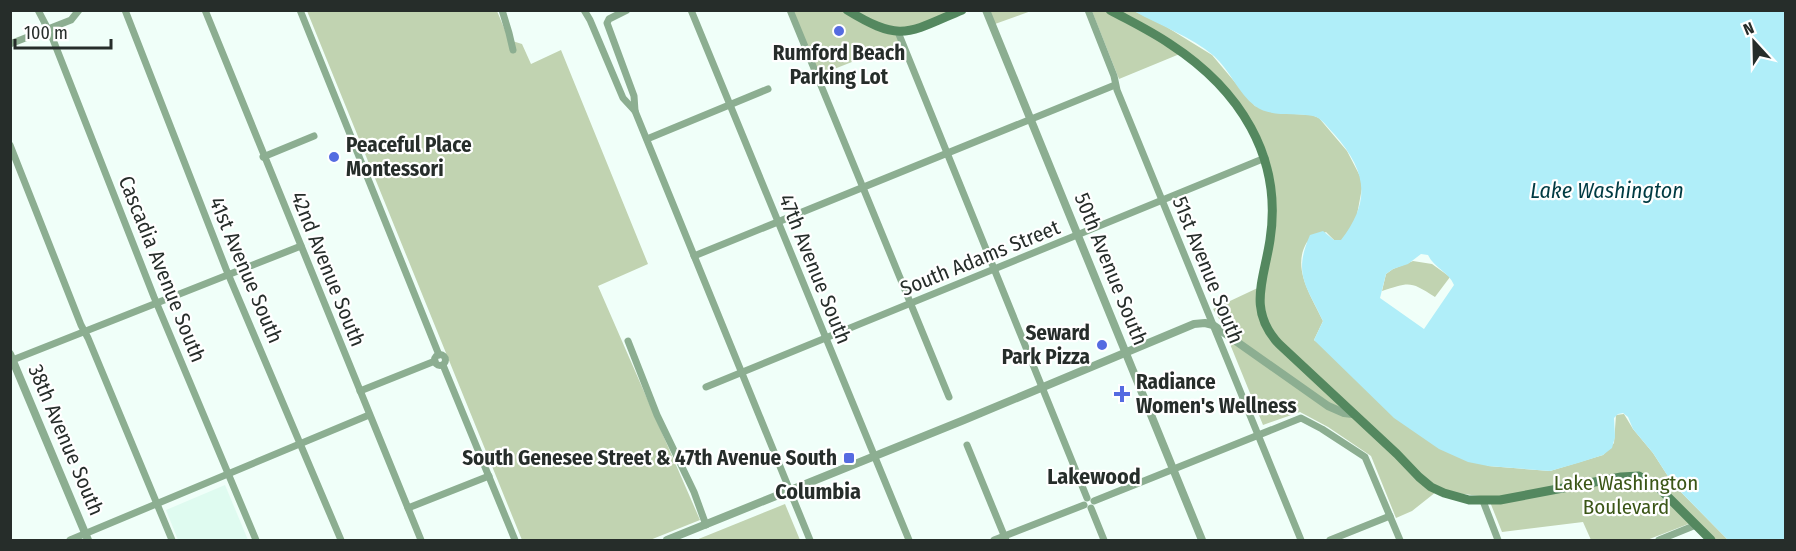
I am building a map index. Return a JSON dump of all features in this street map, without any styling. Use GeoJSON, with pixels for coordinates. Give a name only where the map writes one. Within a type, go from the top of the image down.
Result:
{"type":"FeatureCollection","features":[{"type":"Feature","properties":{"kind":"main road"},"geometry":{"type":"LineString","coordinates":[[847,10],[874,26],[898,32],[920,28],[962,10]]}},
{"type":"Feature","properties":{"kind":"main road"},"geometry":{"type":"LineString","coordinates":[[1110,10],[1169,43],[1204,69],[1241,109],[1256,136],[1271,182],[1271,239],[1259,301],[1262,318],[1275,340],[1431,487],[1455,498],[1483,501],[1621,477],[1639,476],[1668,495],[1711,540]]}},
{"type":"Feature","properties":{"kind":"street","name":"Cascadia Avenue South"},"geometry":{"type":"LineString","coordinates":[[38,10],[48,28],[157,303],[256,540]]}},
{"type":"Feature","properties":{"kind":"street","name":"41st Avenue South"},"geometry":{"type":"LineString","coordinates":[[125,10],[230,274],[341,540]]}},
{"type":"Feature","properties":{"kind":"street","name":"42nd Avenue South"},"geometry":{"type":"LineString","coordinates":[[205,10],[421,540]]}},
{"type":"Feature","properties":{"kind":"street"},"geometry":{"type":"LineString","coordinates":[[300,10],[439,365],[443,365],[515,540]]}},
{"type":"Feature","properties":{"kind":"street"},"geometry":{"type":"LineString","coordinates":[[502,10],[513,50]]}},
{"type":"Feature","properties":{"kind":"street"},"geometry":{"type":"LineString","coordinates":[[584,10],[623,98],[634,111],[646,139],[810,540]]}},
{"type":"Feature","properties":{"kind":"street"},"geometry":{"type":"LineString","coordinates":[[627,10],[609,19],[608,27],[634,96],[634,111]]}},
{"type":"Feature","properties":{"kind":"street","name":"47th Avenue South"},"geometry":{"type":"LineString","coordinates":[[692,10],[909,540]]}},
{"type":"Feature","properties":{"kind":"street"},"geometry":{"type":"LineString","coordinates":[[790,10],[949,398]]}},
{"type":"Feature","properties":{"kind":"street","name":"50th Avenue South"},"geometry":{"type":"LineString","coordinates":[[986,10],[1202,540]]}},
{"type":"Feature","properties":{"kind":"street","name":"51st Avenue South"},"geometry":{"type":"LineString","coordinates":[[1088,10],[1114,76],[1115,85],[1301,540]]}},
{"type":"Feature","properties":{"kind":"street"},"geometry":{"type":"LineString","coordinates":[[10,44],[71,20],[78,12]]}},
{"type":"Feature","properties":{"kind":"street"},"geometry":{"type":"LineString","coordinates":[[898,32],[1104,540]]}},
{"type":"Feature","properties":{"kind":"street"},"geometry":{"type":"LineString","coordinates":[[694,256],[1115,85]]}},
{"type":"Feature","properties":{"kind":"street"},"geometry":{"type":"LineString","coordinates":[[646,139],[768,89]]}},
{"type":"Feature","properties":{"kind":"street"},"geometry":{"type":"LineString","coordinates":[[263,157],[314,136]]}},
{"type":"Feature","properties":{"kind":"street"},"geometry":{"type":"LineString","coordinates":[[11,148],[172,540]]}},
{"type":"Feature","properties":{"kind":"street","name":"South Adams Street"},"geometry":{"type":"LineString","coordinates":[[706,387],[1265,158]]}},
{"type":"Feature","properties":{"kind":"street"},"geometry":{"type":"LineString","coordinates":[[11,358],[85,332],[301,246]]}},
{"type":"Feature","properties":{"kind":"street"},"geometry":{"type":"LineString","coordinates":[[667,540],[790,492],[1189,326],[1205,323],[1213,325],[1336,411],[1352,414]]}},
{"type":"Feature","properties":{"kind":"street"},"geometry":{"type":"LineString","coordinates":[[628,341],[657,415],[694,492],[705,525]]}},
{"type":"Feature","properties":{"kind":"street","name":"38th Avenue South"},"geometry":{"type":"LineString","coordinates":[[11,358],[87,537]]}},
{"type":"Feature","properties":{"kind":"street"},"geometry":{"type":"LineString","coordinates":[[360,391],[437,358]]}},
{"type":"Feature","properties":{"kind":"street"},"geometry":{"type":"LineString","coordinates":[[70,540],[87,537],[157,504],[369,415]]}},
{"type":"Feature","properties":{"kind":"street"},"geometry":{"type":"LineString","coordinates":[[994,540],[1005,538],[1300,418],[1309,421],[1365,457],[1400,540]]}},
{"type":"Feature","properties":{"kind":"street"},"geometry":{"type":"LineString","coordinates":[[967,445],[1005,538]]}},
{"type":"Feature","properties":{"kind":"street"},"geometry":{"type":"LineString","coordinates":[[408,508],[489,476]]}},
{"type":"Feature","properties":{"kind":"street"},"geometry":{"type":"LineString","coordinates":[[1483,501],[1498,540]]}},
{"type":"Feature","properties":{"kind":"street"},"geometry":{"type":"LineString","coordinates":[[1330,540],[1390,516]]}},
{"type":"Feature","properties":{"kind":"street"},"geometry":{"type":"LineString","coordinates":[[1659,540],[1696,525]]}},
{"type":"Feature","properties":{"kind":"shaded area"},"geometry":{"type":"Polygon","coordinates":[[[225,485],[248,540],[178,540],[166,510],[225,485]]]}},
{"type":"Feature","properties":{"kind":"green space"},"geometry":{"type":"Polygon","coordinates":[[[307,11],[497,11],[509,40],[522,44],[531,64],[561,50],[648,264],[598,286],[700,520],[650,540],[522,540],[307,11]]]}},
{"type":"Feature","properties":{"kind":"green space"},"geometry":{"type":"Polygon","coordinates":[[[792,11],[955,11],[908,28],[895,28],[900,43],[819,75],[792,11]]]}},
{"type":"Feature","properties":{"kind":"green space"},"geometry":{"type":"Polygon","coordinates":[[[989,11],[1031,11],[995,24],[989,11]]]}},
{"type":"Feature","properties":{"kind":"green space","name":"Lake Washington Boulevard"},"geometry":{"type":"Polygon","coordinates":[[[1092,11],[1134,11],[1165,26],[1212,55],[1255,106],[1277,113],[1312,115],[1319,118],[1347,151],[1362,180],[1356,220],[1342,240],[1334,240],[1326,232],[1307,242],[1301,262],[1305,282],[1323,321],[1314,340],[1488,466],[1550,471],[1603,455],[1614,443],[1616,415],[1624,414],[1673,484],[1728,540],[1714,540],[1696,521],[1647,540],[1591,540],[1583,522],[1502,532],[1488,497],[1455,493],[1441,488],[1412,511],[1396,518],[1371,456],[1328,427],[1300,412],[1263,425],[1221,322],[1213,309],[1264,285],[1274,184],[1267,154],[1259,135],[1187,51],[1119,79],[1092,11]]]}},
{"type":"Feature","properties":{"kind":"green space"},"geometry":{"type":"Polygon","coordinates":[[[1413,261],[1432,264],[1450,277],[1435,297],[1410,285],[1382,291],[1386,274],[1413,261]]]}},
{"type":"Feature","properties":{"kind":"green space"},"geometry":{"type":"Polygon","coordinates":[[[785,504],[800,540],[696,540],[785,504]]]}},
{"type":"Feature","properties":{"kind":"water","name":"Lake Washington"},"geometry":{"type":"Polygon","coordinates":[[[1134,11],[1785,11],[1785,540],[1728,540],[1673,484],[1623,413],[1614,418],[1615,437],[1612,448],[1603,455],[1550,471],[1468,462],[1439,449],[1394,418],[1314,340],[1323,321],[1307,288],[1302,260],[1310,235],[1323,231],[1334,240],[1341,240],[1357,212],[1361,198],[1361,186],[1353,160],[1345,147],[1325,124],[1313,116],[1261,110],[1249,101],[1214,56],[1185,37],[1134,11]],[[1421,254],[1408,264],[1386,274],[1380,298],[1424,329],[1454,285],[1428,255],[1421,254]]]}},
{"type":"Feature","properties":{"kind":"place","name":"Rumford Beach Parking Lot"},"geometry":{"type":"Point","coordinates":[839,31]}},
{"type":"Feature","properties":{"kind":"place","name":"Peaceful Place Montessori"},"geometry":{"type":"Point","coordinates":[334,157]}},
{"type":"Feature","properties":{"kind":"place","name":"Seward Park Pizza"},"geometry":{"type":"Point","coordinates":[1102,345]}},
{"type":"Feature","properties":{"kind":"place","name":"Radiance Women's Wellness"},"geometry":{"type":"Point","coordinates":[1122,394]}},
{"type":"Feature","properties":{"kind":"place","name":"South Genesee Street & 47th Avenue South"},"geometry":{"type":"Point","coordinates":[849,458]}},
{"type":"Feature","properties":{"kind":"district","name":"Lakewood"},"geometry":{"type":"Point","coordinates":[1094,476]}},
{"type":"Feature","properties":{"kind":"district","name":"Columbia"},"geometry":{"type":"Point","coordinates":[818,491]}}]}
